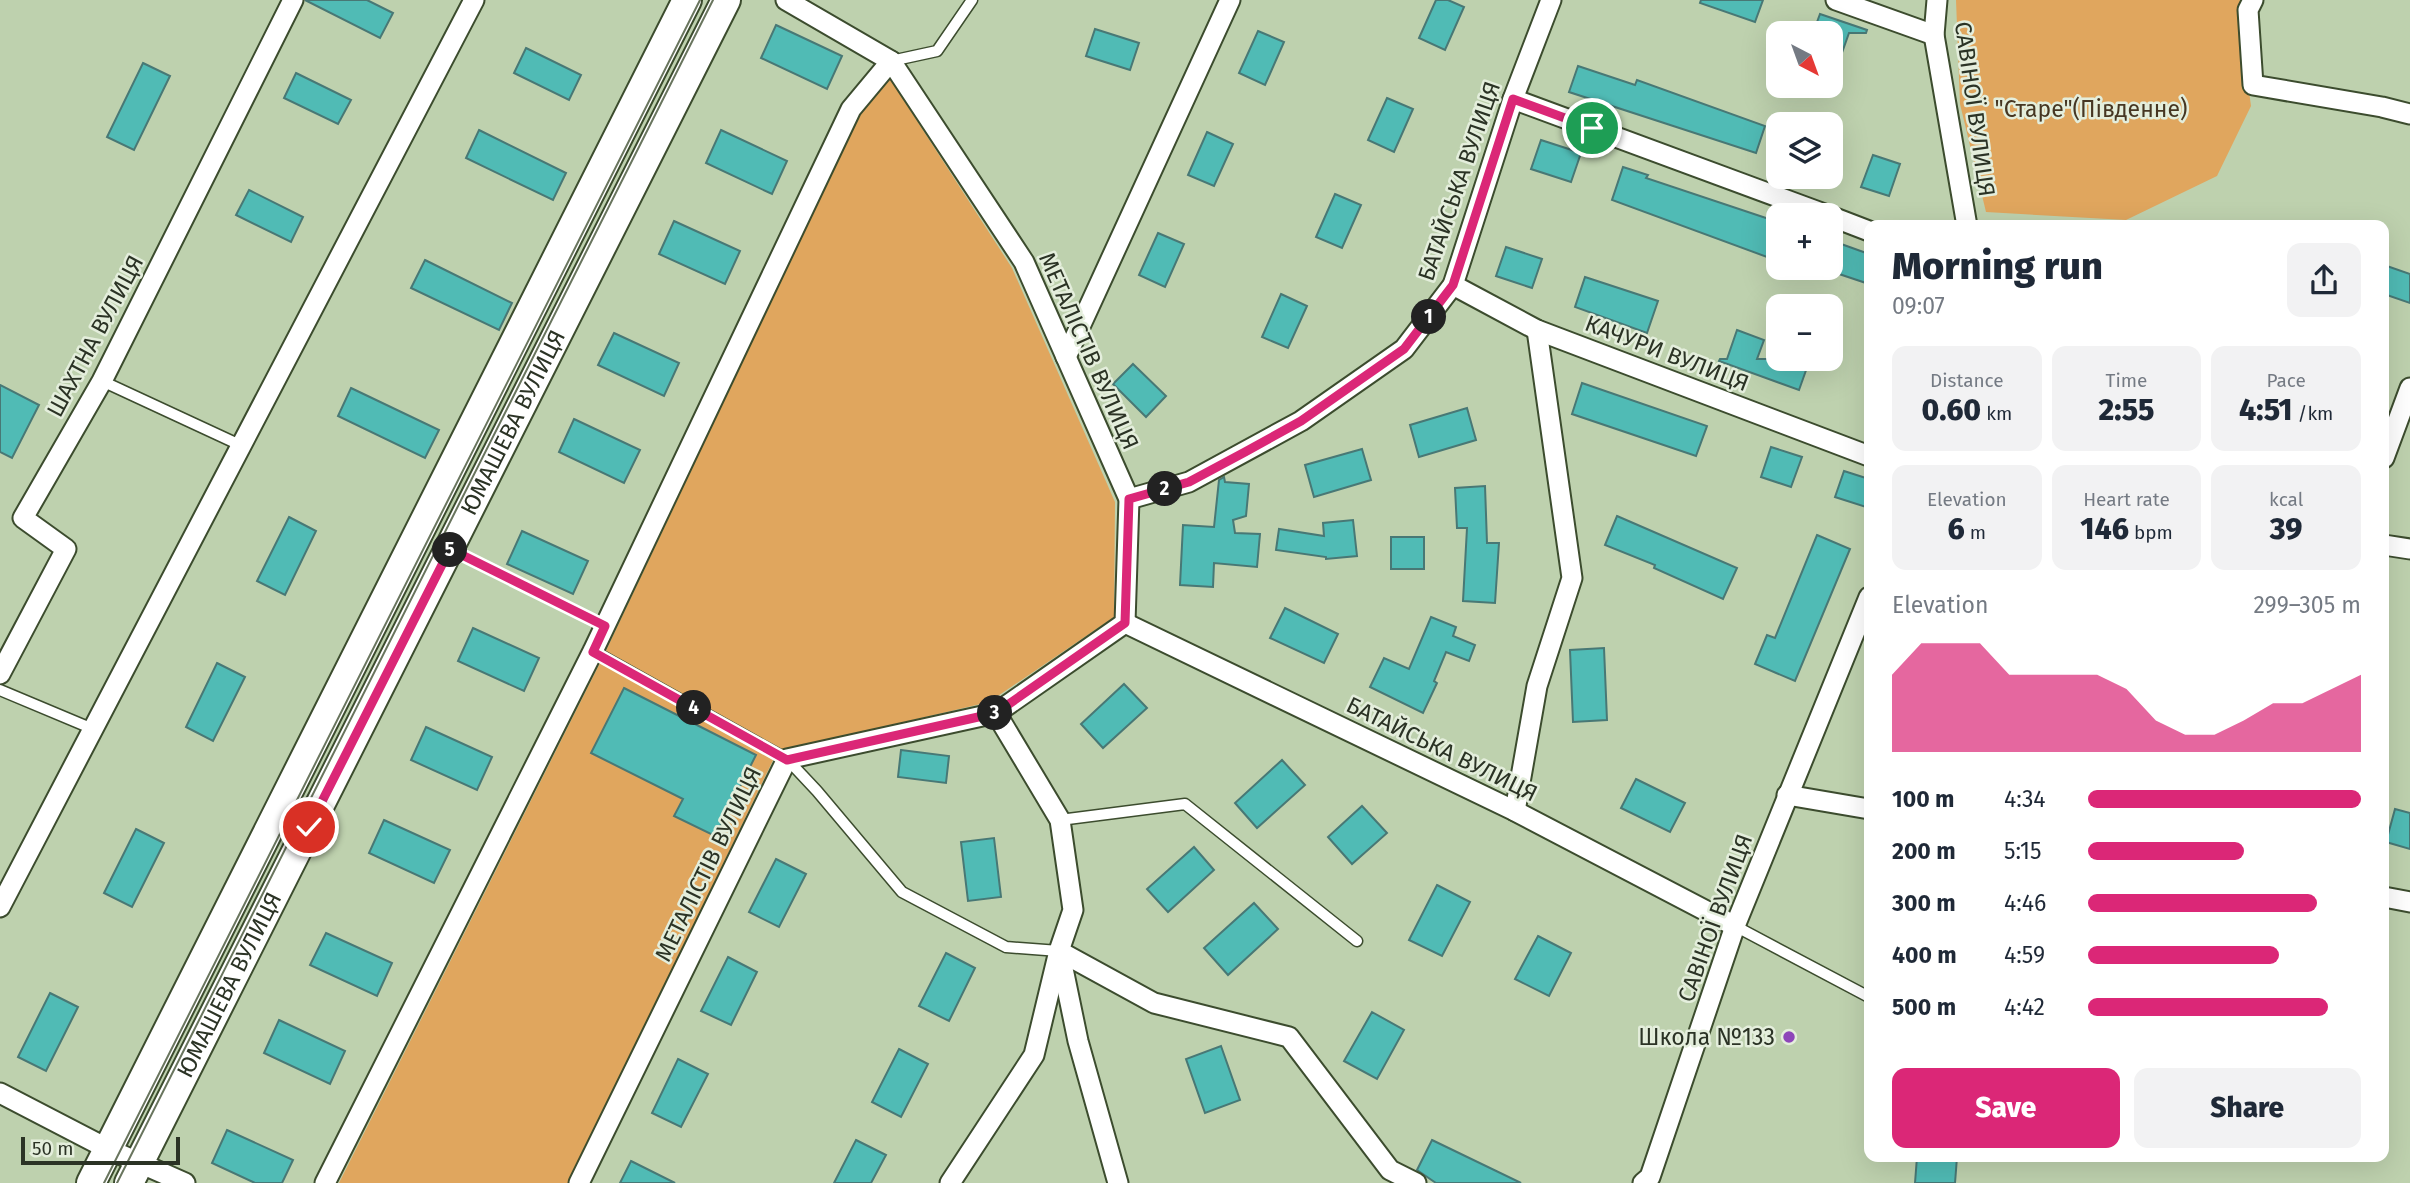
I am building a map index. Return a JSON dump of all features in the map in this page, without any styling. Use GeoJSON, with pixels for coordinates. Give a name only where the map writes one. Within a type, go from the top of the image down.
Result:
{"type":"FeatureCollection","features":[{"type":"Feature","properties":{"kind":"main road","name":"ЮМАШЕВА ВУЛИЦЯ"},"geometry":{"type":"LineString","coordinates":[[91,1183],[687,0]]}},
{"type":"Feature","properties":{"kind":"main road","name":"ЮМАШЕВА ВУЛИЦЯ"},"geometry":{"type":"LineString","coordinates":[[134,1173],[726,0]]}},
{"type":"Feature","properties":{"kind":"street","name":"ШАХТНА ВУЛИЦЯ"},"geometry":{"type":"LineString","coordinates":[[0,674],[66,548],[23,518],[102,381],[293,0]]}},
{"type":"Feature","properties":{"kind":"street"},"geometry":{"type":"LineString","coordinates":[[0,907],[474,0]]}},
{"type":"Feature","properties":{"kind":"street"},"geometry":{"type":"LineString","coordinates":[[325,1183],[593,652],[851,109],[891,61],[786,0]]}},
{"type":"Feature","properties":{"kind":"street"},"geometry":{"type":"LineString","coordinates":[[1066,357],[1230,0]]}},
{"type":"Feature","properties":{"kind":"street","name":"БАТАЙСЬКА ВУЛИЦЯ"},"geometry":{"type":"LineString","coordinates":[[1129,499],[1189,482],[1301,421],[1404,349],[1453,285],[1513,99],[1551,0]]}},
{"type":"Feature","properties":{"kind":"street"},"geometry":{"type":"LineString","coordinates":[[1836,0],[1934,35]]}},
{"type":"Feature","properties":{"kind":"street","name":"САВІНОЇ ВУЛИЦЯ"},"geometry":{"type":"LineString","coordinates":[[1937,0],[1934,35],[1966,220]]}},
{"type":"Feature","properties":{"kind":"street"},"geometry":{"type":"LineString","coordinates":[[2253,0],[2248,10],[2253,85],[2410,114]]}},
{"type":"Feature","properties":{"kind":"street","name":"МЕТАЛІСТІВ ВУЛИЦЯ"},"geometry":{"type":"LineString","coordinates":[[579,1183],[787,760],[996,713],[1125,623],[1129,499],[1024,262],[891,61]]}},
{"type":"Feature","properties":{"kind":"street"},"geometry":{"type":"LineString","coordinates":[[1513,99],[1794,203]]}},
{"type":"Feature","properties":{"kind":"street"},"geometry":{"type":"LineString","coordinates":[[1843,221],[1864,229]]}},
{"type":"Feature","properties":{"kind":"street","name":"КАЧУРИ ВУЛИЦЯ"},"geometry":{"type":"LineString","coordinates":[[1453,285],[1537,330],[1864,454]]}},
{"type":"Feature","properties":{"kind":"street"},"geometry":{"type":"LineString","coordinates":[[1515,811],[1537,686],[1572,578],[1537,330]]}},
{"type":"Feature","properties":{"kind":"street"},"geometry":{"type":"LineString","coordinates":[[2389,445],[2410,388]]}},
{"type":"Feature","properties":{"kind":"street"},"geometry":{"type":"LineString","coordinates":[[2389,546],[2410,549]]}},
{"type":"Feature","properties":{"kind":"street","name":"САВІНОЇ ВУЛИЦЯ"},"geometry":{"type":"LineString","coordinates":[[1652,1181],[1735,926],[1864,609]]}},
{"type":"Feature","properties":{"kind":"street","name":"БАТАЙСЬКА ВУЛИЦЯ"},"geometry":{"type":"LineString","coordinates":[[1125,623],[1515,811],[1735,926]]}},
{"type":"Feature","properties":{"kind":"street"},"geometry":{"type":"LineString","coordinates":[[950,1183],[1034,1055],[1059,951],[1073,910],[1060,820],[996,713]]}},
{"type":"Feature","properties":{"kind":"street"},"geometry":{"type":"LineString","coordinates":[[1787,795],[1864,808]]}},
{"type":"Feature","properties":{"kind":"street"},"geometry":{"type":"LineString","coordinates":[[2389,898],[2410,902]]}},
{"type":"Feature","properties":{"kind":"street"},"geometry":{"type":"LineString","coordinates":[[1059,951],[1078,1041],[1118,1183]]}},
{"type":"Feature","properties":{"kind":"street"},"geometry":{"type":"LineString","coordinates":[[1059,951],[1154,1003],[1289,1037],[1390,1170],[1416,1183]]}},
{"type":"Feature","properties":{"kind":"street"},"geometry":{"type":"LineString","coordinates":[[0,1093],[108,1149],[134,1173],[185,1183]]}},
{"type":"Feature","properties":{"kind":"lane"},"geometry":{"type":"LineString","coordinates":[[891,61],[937,51],[972,0]]}},
{"type":"Feature","properties":{"kind":"lane"},"geometry":{"type":"LineString","coordinates":[[102,381],[240,445]]}},
{"type":"Feature","properties":{"kind":"lane"},"geometry":{"type":"LineString","coordinates":[[593,652],[787,760],[817,791],[902,892],[1006,947],[1059,951]]}},
{"type":"Feature","properties":{"kind":"lane"},"geometry":{"type":"LineString","coordinates":[[0,690],[93,729]]}},
{"type":"Feature","properties":{"kind":"lane"},"geometry":{"type":"LineString","coordinates":[[1060,820],[1185,804],[1357,942]]}},
{"type":"Feature","properties":{"kind":"lane"},"geometry":{"type":"LineString","coordinates":[[1735,926],[1864,994]]}},
{"type":"Feature","properties":{"kind":"path"},"geometry":{"type":"LineString","coordinates":[[450,549],[605,626]]}},
{"type":"Feature","properties":{"kind":"green space","name":"\"Старе\"(Південне)"},"geometry":{"type":"Polygon","coordinates":[[[1956,0],[2243,0],[2238,9],[2251,106],[2217,176],[2126,220],[1986,212],[1960,104],[1956,0]]]}},
{"type":"Feature","properties":{"kind":"green space"},"geometry":{"type":"Polygon","coordinates":[[[890,79],[1012,268],[1115,502],[1114,617],[989,702],[777,752],[569,1183],[339,1183],[603,657],[858,117],[890,79]]]}},
{"type":"Feature","properties":{"kind":"building"},"geometry":{"type":"Polygon","coordinates":[[[305,0],[367,0],[393,13],[380,38],[305,0]]]}},
{"type":"Feature","properties":{"kind":"building"},"geometry":{"type":"Polygon","coordinates":[[[1436,0],[1448,0],[1464,7],[1445,50],[1419,38],[1436,0]]]}},
{"type":"Feature","properties":{"kind":"building"},"geometry":{"type":"Polygon","coordinates":[[[1701,0],[1763,0],[1755,22],[1700,3],[1701,0]]]}},
{"type":"Feature","properties":{"kind":"building"},"geometry":{"type":"Polygon","coordinates":[[[1820,14],[1841,21],[1817,21],[1820,14]]]}},
{"type":"Feature","properties":{"kind":"building"},"geometry":{"type":"Polygon","coordinates":[[[1843,22],[1867,30],[1866,33],[1849,33],[1843,50],[1843,22]]]}},
{"type":"Feature","properties":{"kind":"building"},"geometry":{"type":"Polygon","coordinates":[[[776,25],[842,56],[827,89],[761,58],[776,25]]]}},
{"type":"Feature","properties":{"kind":"building"},"geometry":{"type":"Polygon","coordinates":[[[1095,29],[1139,43],[1130,70],[1086,56],[1095,29]]]}},
{"type":"Feature","properties":{"kind":"building"},"geometry":{"type":"Polygon","coordinates":[[[1258,31],[1284,42],[1265,85],[1239,73],[1258,31]]]}},
{"type":"Feature","properties":{"kind":"building"},"geometry":{"type":"Polygon","coordinates":[[[526,48],[581,75],[569,100],[514,73],[526,48]]]}},
{"type":"Feature","properties":{"kind":"building"},"geometry":{"type":"Polygon","coordinates":[[[143,63],[170,76],[134,150],[107,137],[143,63]]]}},
{"type":"Feature","properties":{"kind":"building"},"geometry":{"type":"Polygon","coordinates":[[[1578,66],[1635,85],[1637,80],[1765,126],[1756,153],[1569,92],[1578,66]]]}},
{"type":"Feature","properties":{"kind":"building"},"geometry":{"type":"Polygon","coordinates":[[[296,73],[351,100],[338,124],[284,98],[296,73]]]}},
{"type":"Feature","properties":{"kind":"building"},"geometry":{"type":"Polygon","coordinates":[[[1387,98],[1413,109],[1394,152],[1368,140],[1387,98]]]}},
{"type":"Feature","properties":{"kind":"building"},"geometry":{"type":"Polygon","coordinates":[[[479,130],[566,173],[553,200],[466,158],[479,130]]]}},
{"type":"Feature","properties":{"kind":"building"},"geometry":{"type":"Polygon","coordinates":[[[721,130],[787,161],[772,194],[706,163],[721,130]]]}},
{"type":"Feature","properties":{"kind":"building"},"geometry":{"type":"Polygon","coordinates":[[[1207,132],[1233,144],[1214,186],[1188,175],[1207,132]]]}},
{"type":"Feature","properties":{"kind":"building"},"geometry":{"type":"Polygon","coordinates":[[[1541,140],[1581,153],[1571,182],[1531,169],[1541,140]]]}},
{"type":"Feature","properties":{"kind":"building"},"geometry":{"type":"Polygon","coordinates":[[[1873,155],[1900,164],[1889,196],[1861,187],[1873,155]]]}},
{"type":"Feature","properties":{"kind":"building"},"geometry":{"type":"Polygon","coordinates":[[[1623,167],[1648,175],[1646,178],[1766,218],[1766,257],[1612,200],[1623,167]]]}},
{"type":"Feature","properties":{"kind":"building"},"geometry":{"type":"Polygon","coordinates":[[[249,190],[303,217],[291,242],[236,215],[249,190]]]}},
{"type":"Feature","properties":{"kind":"building"},"geometry":{"type":"Polygon","coordinates":[[[1335,194],[1361,205],[1342,248],[1316,237],[1335,194]]]}},
{"type":"Feature","properties":{"kind":"building"},"geometry":{"type":"Polygon","coordinates":[[[674,221],[740,251],[725,284],[659,254],[674,221]]]}},
{"type":"Feature","properties":{"kind":"building"},"geometry":{"type":"Polygon","coordinates":[[[1158,233],[1184,244],[1165,287],[1139,275],[1158,233]]]}},
{"type":"Feature","properties":{"kind":"building"},"geometry":{"type":"Polygon","coordinates":[[[1843,245],[1864,252],[1864,282],[1843,275],[1843,245]]]}},
{"type":"Feature","properties":{"kind":"building"},"geometry":{"type":"Polygon","coordinates":[[[1506,247],[1542,259],[1532,288],[1496,276],[1506,247]]]}},
{"type":"Feature","properties":{"kind":"building"},"geometry":{"type":"Polygon","coordinates":[[[425,260],[512,303],[499,330],[411,288],[425,260]]]}},
{"type":"Feature","properties":{"kind":"building"},"geometry":{"type":"Polygon","coordinates":[[[2389,267],[2410,274],[2410,303],[2389,296],[2389,267]]]}},
{"type":"Feature","properties":{"kind":"building"},"geometry":{"type":"Polygon","coordinates":[[[1585,277],[1658,301],[1647,333],[1575,307],[1585,277]]]}},
{"type":"Feature","properties":{"kind":"building"},"geometry":{"type":"Polygon","coordinates":[[[1281,294],[1307,306],[1288,348],[1262,337],[1281,294]]]}},
{"type":"Feature","properties":{"kind":"building"},"geometry":{"type":"Polygon","coordinates":[[[1737,330],[1764,340],[1757,359],[1766,359],[1766,371],[1806,371],[1799,390],[1719,361],[1727,359],[1737,330]]]}},
{"type":"Feature","properties":{"kind":"building"},"geometry":{"type":"Polygon","coordinates":[[[614,333],[679,363],[664,396],[598,365],[614,333]]]}},
{"type":"Feature","properties":{"kind":"building"},"geometry":{"type":"Polygon","coordinates":[[[1133,364],[1166,396],[1146,417],[1113,384],[1133,364]]]}},
{"type":"Feature","properties":{"kind":"building"},"geometry":{"type":"Polygon","coordinates":[[[1582,383],[1707,426],[1696,456],[1572,414],[1582,383]]]}},
{"type":"Feature","properties":{"kind":"building"},"geometry":{"type":"Polygon","coordinates":[[[0,385],[39,405],[12,458],[0,452],[0,385]]]}},
{"type":"Feature","properties":{"kind":"building"},"geometry":{"type":"Polygon","coordinates":[[[351,388],[439,430],[425,458],[338,416],[351,388]]]}},
{"type":"Feature","properties":{"kind":"building"},"geometry":{"type":"Polygon","coordinates":[[[1467,408],[1476,440],[1419,457],[1410,425],[1467,408]]]}},
{"type":"Feature","properties":{"kind":"building"},"geometry":{"type":"Polygon","coordinates":[[[574,419],[640,450],[624,483],[559,452],[574,419]]]}},
{"type":"Feature","properties":{"kind":"building"},"geometry":{"type":"Polygon","coordinates":[[[1771,447],[1802,457],[1791,487],[1761,477],[1771,447]]]}},
{"type":"Feature","properties":{"kind":"building"},"geometry":{"type":"Polygon","coordinates":[[[1362,449],[1371,480],[1314,497],[1305,465],[1362,449]]]}},
{"type":"Feature","properties":{"kind":"building"},"geometry":{"type":"Polygon","coordinates":[[[1844,471],[1864,477],[1864,506],[1835,497],[1844,471]]]}},
{"type":"Feature","properties":{"kind":"building"},"geometry":{"type":"Polygon","coordinates":[[[1224,477],[1225,482],[1249,484],[1246,516],[1233,520],[1235,533],[1260,534],[1257,567],[1214,563],[1213,587],[1180,585],[1183,525],[1214,527],[1219,480],[1224,477]]]}},
{"type":"Feature","properties":{"kind":"building"},"geometry":{"type":"Polygon","coordinates":[[[1485,486],[1487,543],[1499,543],[1495,603],[1463,601],[1467,528],[1457,528],[1455,488],[1485,486]]]}},
{"type":"Feature","properties":{"kind":"building"},"geometry":{"type":"Polygon","coordinates":[[[1617,516],[1737,568],[1723,599],[1654,568],[1655,565],[1605,545],[1617,516]]]}},
{"type":"Feature","properties":{"kind":"building"},"geometry":{"type":"Polygon","coordinates":[[[289,517],[316,531],[285,595],[257,581],[289,517]]]}},
{"type":"Feature","properties":{"kind":"building"},"geometry":{"type":"Polygon","coordinates":[[[1353,520],[1357,556],[1326,559],[1276,550],[1279,529],[1324,536],[1323,523],[1353,520]]]}},
{"type":"Feature","properties":{"kind":"building"},"geometry":{"type":"Polygon","coordinates":[[[522,531],[588,561],[573,594],[507,564],[522,531]]]}},
{"type":"Feature","properties":{"kind":"building"},"geometry":{"type":"Polygon","coordinates":[[[1817,535],[1850,549],[1795,681],[1755,664],[1767,635],[1775,638],[1817,535]]]}},
{"type":"Feature","properties":{"kind":"building"},"geometry":{"type":"Polygon","coordinates":[[[1391,537],[1424,537],[1424,569],[1391,569],[1391,537]]]}},
{"type":"Feature","properties":{"kind":"building"},"geometry":{"type":"Polygon","coordinates":[[[1285,608],[1338,634],[1324,663],[1270,638],[1285,608]]]}},
{"type":"Feature","properties":{"kind":"building"},"geometry":{"type":"Polygon","coordinates":[[[1431,617],[1456,627],[1453,636],[1475,645],[1469,661],[1446,652],[1434,681],[1437,683],[1423,713],[1370,687],[1384,658],[1409,669],[1431,617]]]}},
{"type":"Feature","properties":{"kind":"building"},"geometry":{"type":"Polygon","coordinates":[[[473,628],[539,658],[524,691],[458,661],[473,628]]]}},
{"type":"Feature","properties":{"kind":"building"},"geometry":{"type":"Polygon","coordinates":[[[1604,648],[1607,720],[1573,722],[1570,650],[1604,648]]]}},
{"type":"Feature","properties":{"kind":"building"},"geometry":{"type":"Polygon","coordinates":[[[217,663],[245,677],[213,741],[186,727],[217,663]]]}},
{"type":"Feature","properties":{"kind":"building"},"geometry":{"type":"Polygon","coordinates":[[[1124,684],[1147,708],[1103,748],[1081,724],[1124,684]]]}},
{"type":"Feature","properties":{"kind":"building"},"geometry":{"type":"Polygon","coordinates":[[[624,688],[756,755],[715,836],[674,816],[683,799],[591,753],[624,688]]]}},
{"type":"Feature","properties":{"kind":"building"},"geometry":{"type":"Polygon","coordinates":[[[426,727],[492,757],[477,790],[411,760],[426,727]]]}},
{"type":"Feature","properties":{"kind":"building"},"geometry":{"type":"Polygon","coordinates":[[[901,750],[949,756],[946,783],[898,777],[901,750]]]}},
{"type":"Feature","properties":{"kind":"building"},"geometry":{"type":"Polygon","coordinates":[[[1282,760],[1305,785],[1257,828],[1235,803],[1282,760]]]}},
{"type":"Feature","properties":{"kind":"building"},"geometry":{"type":"Polygon","coordinates":[[[1636,779],[1685,803],[1670,832],[1621,808],[1636,779]]]}},
{"type":"Feature","properties":{"kind":"building"},"geometry":{"type":"Polygon","coordinates":[[[1362,806],[1387,833],[1352,864],[1328,837],[1362,806]]]}},
{"type":"Feature","properties":{"kind":"building"},"geometry":{"type":"Polygon","coordinates":[[[2395,809],[2410,813],[2410,849],[2389,843],[2395,809]]]}},
{"type":"Feature","properties":{"kind":"building"},"geometry":{"type":"Polygon","coordinates":[[[384,820],[450,850],[434,883],[369,853],[384,820]]]}},
{"type":"Feature","properties":{"kind":"building"},"geometry":{"type":"Polygon","coordinates":[[[136,829],[164,843],[132,907],[104,893],[136,829]]]}},
{"type":"Feature","properties":{"kind":"building"},"geometry":{"type":"Polygon","coordinates":[[[994,838],[1001,897],[968,901],[961,842],[994,838]]]}},
{"type":"Feature","properties":{"kind":"building"},"geometry":{"type":"Polygon","coordinates":[[[1194,847],[1214,870],[1168,912],[1147,889],[1194,847]]]}},
{"type":"Feature","properties":{"kind":"building"},"geometry":{"type":"Polygon","coordinates":[[[776,859],[806,874],[779,927],[749,912],[776,859]]]}},
{"type":"Feature","properties":{"kind":"building"},"geometry":{"type":"Polygon","coordinates":[[[1437,885],[1470,902],[1442,956],[1409,940],[1437,885]]]}},
{"type":"Feature","properties":{"kind":"building"},"geometry":{"type":"Polygon","coordinates":[[[1254,903],[1278,929],[1228,975],[1204,948],[1254,903]]]}},
{"type":"Feature","properties":{"kind":"building"},"geometry":{"type":"Polygon","coordinates":[[[326,933],[392,963],[377,996],[310,965],[326,933]]]}},
{"type":"Feature","properties":{"kind":"building"},"geometry":{"type":"Polygon","coordinates":[[[1538,936],[1571,953],[1549,996],[1515,979],[1538,936]]]}},
{"type":"Feature","properties":{"kind":"building"},"geometry":{"type":"Polygon","coordinates":[[[946,953],[975,968],[949,1021],[919,1006],[946,953]]]}},
{"type":"Feature","properties":{"kind":"building"},"geometry":{"type":"Polygon","coordinates":[[[728,957],[757,972],[731,1025],[701,1011],[728,957]]]}},
{"type":"Feature","properties":{"kind":"building"},"geometry":{"type":"Polygon","coordinates":[[[50,993],[78,1007],[46,1071],[18,1057],[50,993]]]}},
{"type":"Feature","properties":{"kind":"building"},"geometry":{"type":"Polygon","coordinates":[[[1372,1012],[1404,1030],[1377,1079],[1344,1061],[1372,1012]]]}},
{"type":"Feature","properties":{"kind":"building"},"geometry":{"type":"Polygon","coordinates":[[[279,1020],[345,1051],[330,1084],[264,1053],[279,1020]]]}},
{"type":"Feature","properties":{"kind":"building"},"geometry":{"type":"Polygon","coordinates":[[[1221,1046],[1240,1100],[1205,1113],[1186,1059],[1221,1046]]]}},
{"type":"Feature","properties":{"kind":"building"},"geometry":{"type":"Polygon","coordinates":[[[899,1049],[928,1064],[901,1117],[872,1102],[899,1049]]]}},
{"type":"Feature","properties":{"kind":"building"},"geometry":{"type":"Polygon","coordinates":[[[678,1059],[708,1074],[681,1127],[652,1113],[678,1059]]]}},
{"type":"Feature","properties":{"kind":"building"},"geometry":{"type":"Polygon","coordinates":[[[227,1130],[293,1160],[282,1183],[255,1183],[212,1163],[227,1130]]]}},
{"type":"Feature","properties":{"kind":"building"},"geometry":{"type":"Polygon","coordinates":[[[856,1140],[886,1155],[871,1183],[834,1183],[856,1140]]]}},
{"type":"Feature","properties":{"kind":"building"},"geometry":{"type":"Polygon","coordinates":[[[1432,1140],[1521,1183],[1436,1183],[1417,1170],[1432,1140]]]}},
{"type":"Feature","properties":{"kind":"building"},"geometry":{"type":"Polygon","coordinates":[[[631,1161],[675,1183],[620,1183],[631,1161]]]}},
{"type":"Feature","properties":{"kind":"building"},"geometry":{"type":"Polygon","coordinates":[[[1917,1162],[1957,1162],[1955,1183],[1915,1183],[1917,1162]]]}},
{"type":"Feature","properties":{"kind":"tram line"},"geometry":{"type":"LineString","coordinates":[[104,1183],[700,0]]}},
{"type":"Feature","properties":{"kind":"tram line"},"geometry":{"type":"LineString","coordinates":[[117,1183],[713,0]]}},
{"type":"Feature","properties":{"kind":"place","name":"Школа №133"},"geometry":{"type":"Point","coordinates":[1789,1037]}},
{"type":"Feature","properties":{"kind":"route"},"geometry":{"type":"LineString","coordinates":[[309,827],[450,549],[605,626],[593,652],[787,760],[996,713],[1125,623],[1129,499],[1189,482],[1245,452],[1301,421],[1404,349],[1453,285],[1513,99],[1592,128]]}}]}
